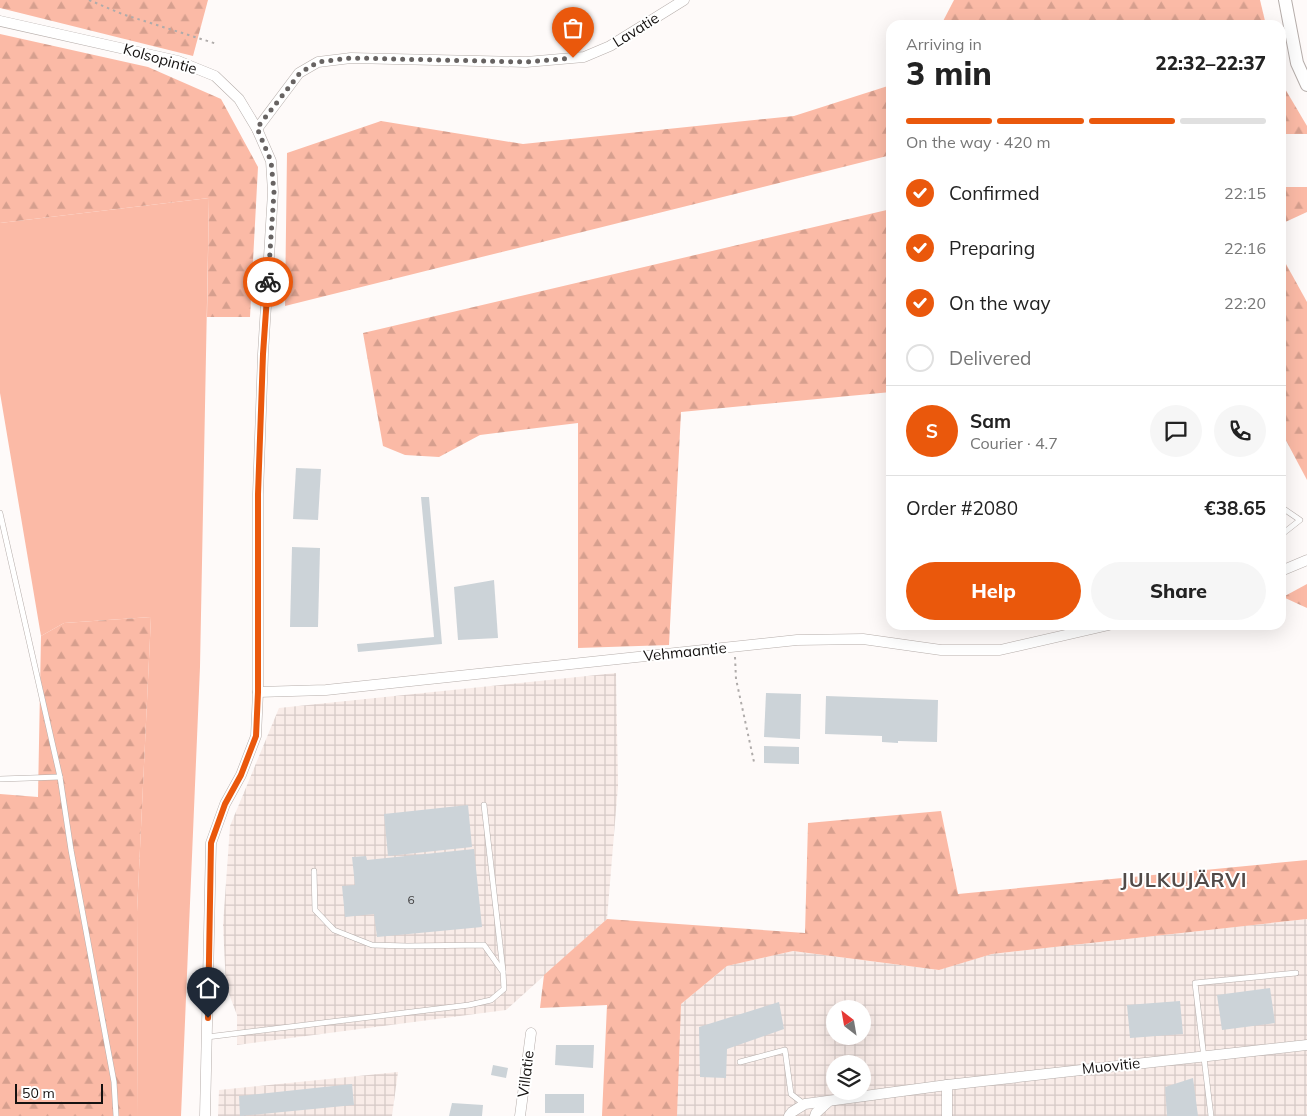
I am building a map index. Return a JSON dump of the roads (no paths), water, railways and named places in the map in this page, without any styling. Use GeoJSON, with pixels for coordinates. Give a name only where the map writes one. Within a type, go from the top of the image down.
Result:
{"type":"FeatureCollection","features":[{"type":"Feature","properties":{"kind":"street","name":"Lavatie"},"geometry":{"type":"LineString","coordinates":[[257,128],[300,73],[318,62],[351,58],[526,62],[584,57],[610,46],[684,0]]}},
{"type":"Feature","properties":{"kind":"street"},"geometry":{"type":"LineString","coordinates":[[1285,0],[1297,63],[1307,85]]}},
{"type":"Feature","properties":{"kind":"street","name":"Kolsopintie"},"geometry":{"type":"LineString","coordinates":[[0,20],[178,61],[216,76],[239,99],[257,128],[271,161],[274,192],[263,354],[258,494],[258,692],[256,736],[241,775],[225,804],[211,843],[205,1116]]}},
{"type":"Feature","properties":{"kind":"street"},"geometry":{"type":"LineString","coordinates":[[1286,570],[1307,560]]}},
{"type":"Feature","properties":{"kind":"street","name":"Vehmaantie"},"geometry":{"type":"LineString","coordinates":[[258,692],[326,690],[797,640],[863,639],[941,650],[1000,650],[1087,630]]}},
{"type":"Feature","properties":{"kind":"street","name":"Villatie"},"geometry":{"type":"LineString","coordinates":[[520,1116],[531,1032]]}},
{"type":"Feature","properties":{"kind":"street","name":"Muovitie"},"geometry":{"type":"LineString","coordinates":[[805,1104],[947,1085],[1307,1045]]}},
{"type":"Feature","properties":{"kind":"street"},"geometry":{"type":"LineString","coordinates":[[947,1085],[947,1116]]}},
{"type":"Feature","properties":{"kind":"street"},"geometry":{"type":"LineString","coordinates":[[815,1116],[816,1112],[828,1102]]}},
{"type":"Feature","properties":{"kind":"street"},"geometry":{"type":"LineString","coordinates":[[788,1116],[805,1104]]}},
{"type":"Feature","properties":{"kind":"lane"},"geometry":{"type":"LineString","coordinates":[[1286,510],[1300,520],[1286,531]]}},
{"type":"Feature","properties":{"kind":"lane"},"geometry":{"type":"LineString","coordinates":[[0,513],[60,777],[71,850],[114,1082],[116,1116]]}},
{"type":"Feature","properties":{"kind":"lane"},"geometry":{"type":"LineString","coordinates":[[0,779],[60,777]]}},
{"type":"Feature","properties":{"kind":"lane"},"geometry":{"type":"LineString","coordinates":[[207,1037],[469,1005],[491,1000],[504,989],[504,972],[484,805]]}},
{"type":"Feature","properties":{"kind":"lane"},"geometry":{"type":"LineString","coordinates":[[314,871],[315,910],[334,930],[372,945],[484,945],[504,972]]}},
{"type":"Feature","properties":{"kind":"lane"},"geometry":{"type":"LineString","coordinates":[[1211,1116],[1195,983],[1296,973]]}},
{"type":"Feature","properties":{"kind":"lane"},"geometry":{"type":"LineString","coordinates":[[740,1062],[785,1050],[790,1094],[805,1104]]}},
{"type":"Feature","properties":{"kind":"district","name":"JULKUJÄRVI"},"geometry":{"type":"Point","coordinates":[1184,880]}}]}
